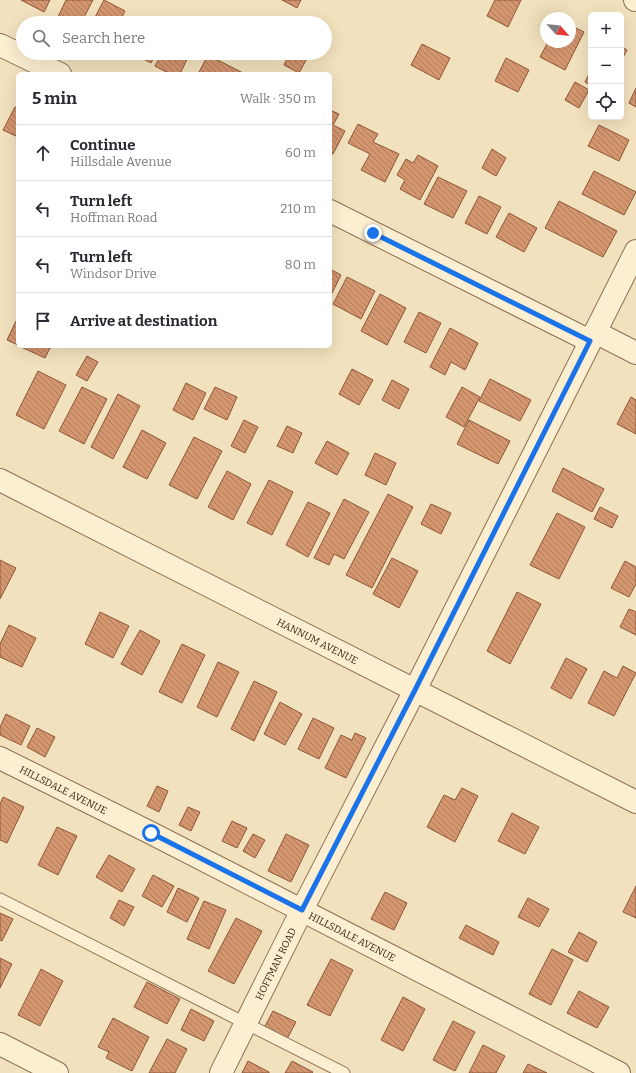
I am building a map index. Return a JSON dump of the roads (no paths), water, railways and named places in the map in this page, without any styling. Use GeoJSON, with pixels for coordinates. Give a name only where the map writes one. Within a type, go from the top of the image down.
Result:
{"type":"FeatureCollection","features":[{"type":"Feature","properties":{"kind":"street"},"geometry":{"type":"LineString","coordinates":[[0,45],[16,53]]}},
{"type":"Feature","properties":{"kind":"street"},"geometry":{"type":"LineString","coordinates":[[31,60],[56,72]]}},
{"type":"Feature","properties":{"kind":"street"},"geometry":{"type":"LineString","coordinates":[[332,212],[592,337],[636,353]]}},
{"type":"Feature","properties":{"kind":"street","name":"HOFFMAN ROAD"},"geometry":{"type":"LineString","coordinates":[[222,1073],[302,910],[415,690],[636,251]]}},
{"type":"Feature","properties":{"kind":"street","name":"HANNUM AVENUE"},"geometry":{"type":"LineString","coordinates":[[0,480],[636,802]]}},
{"type":"Feature","properties":{"kind":"street","name":"HILLSDALE AVENUE"},"geometry":{"type":"LineString","coordinates":[[0,758],[302,910],[619,1073]]}},
{"type":"Feature","properties":{"kind":"street"},"geometry":{"type":"LineString","coordinates":[[0,1044],[57,1073]]}},
{"type":"Feature","properties":{"kind":"lane"},"geometry":{"type":"LineString","coordinates":[[0,899],[344,1073]]}}]}
